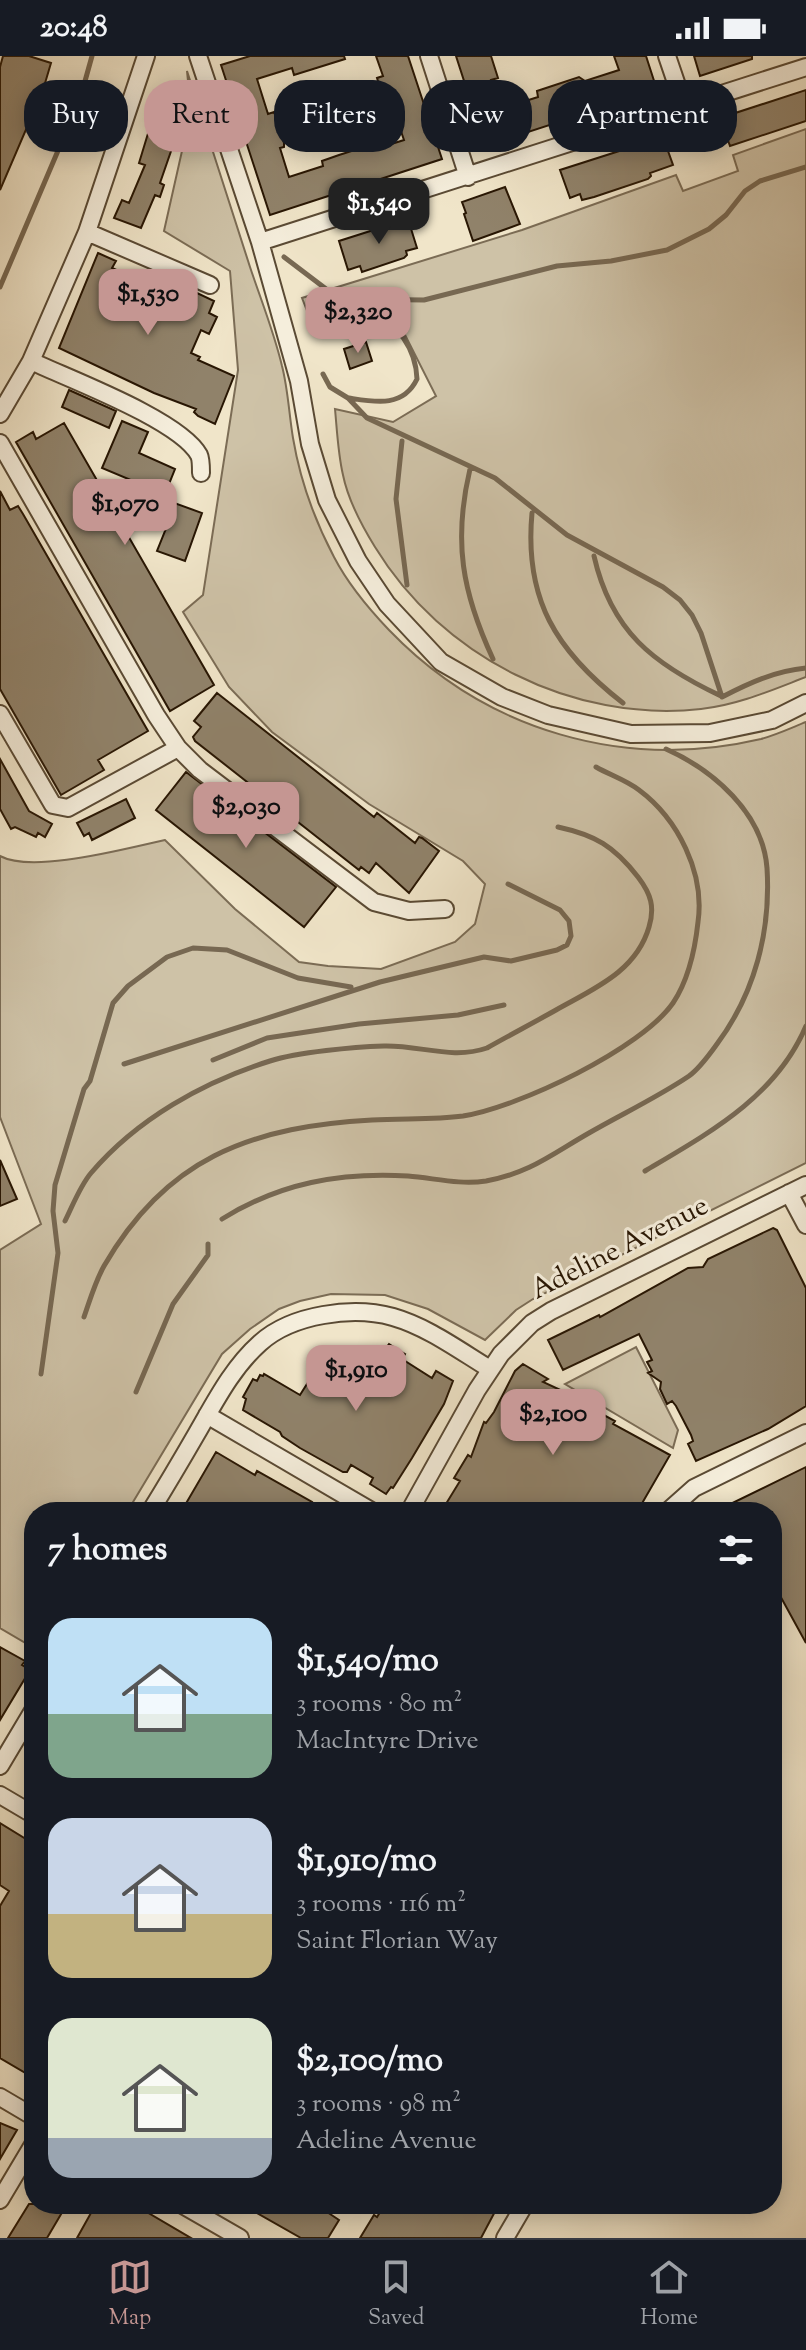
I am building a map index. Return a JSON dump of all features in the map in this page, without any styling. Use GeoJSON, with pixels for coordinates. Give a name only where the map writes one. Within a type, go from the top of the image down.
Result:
{"type":"FeatureCollection","features":[{"type":"Feature","properties":{"kind":"street"},"geometry":{"type":"LineString","coordinates":[[0,414],[31,361],[87,232],[146,56]]}},
{"type":"Feature","properties":{"kind":"street"},"geometry":{"type":"LineString","coordinates":[[198,56],[260,242],[299,381],[310,444],[327,500],[358,561],[387,604],[441,662],[502,697],[548,715],[631,734],[710,733],[772,720],[806,703]]}},
{"type":"Feature","properties":{"kind":"street"},"geometry":{"type":"LineString","coordinates":[[429,56],[468,177]]}},
{"type":"Feature","properties":{"kind":"street"},"geometry":{"type":"LineString","coordinates":[[667,56],[675,80]]}},
{"type":"Feature","properties":{"kind":"street"},"geometry":{"type":"LineString","coordinates":[[737,89],[806,67]]}},
{"type":"Feature","properties":{"kind":"street"},"geometry":{"type":"LineString","coordinates":[[260,242],[548,151]]}},
{"type":"Feature","properties":{"kind":"street"},"geometry":{"type":"LineString","coordinates":[[87,232],[210,285]]}},
{"type":"Feature","properties":{"kind":"street"},"geometry":{"type":"LineString","coordinates":[[31,361],[172,428],[199,455],[201,473]]}},
{"type":"Feature","properties":{"kind":"street"},"geometry":{"type":"LineString","coordinates":[[0,443],[178,748],[200,770],[374,902],[409,911],[445,909]]}},
{"type":"Feature","properties":{"kind":"street"},"geometry":{"type":"LineString","coordinates":[[0,714],[53,805],[68,808],[178,748]]}},
{"type":"Feature","properties":{"kind":"street","name":"Adeline Avenue"},"geometry":{"type":"LineString","coordinates":[[415,1502],[490,1369],[514,1338],[551,1311],[806,1185]]}},
{"type":"Feature","properties":{"kind":"street"},"geometry":{"type":"LineString","coordinates":[[789,1193],[806,1225]]}},
{"type":"Feature","properties":{"kind":"street"},"geometry":{"type":"LineString","coordinates":[[156,1502],[240,1364],[261,1342],[279,1331],[329,1314],[364,1313],[393,1317],[425,1330],[490,1369]]}},
{"type":"Feature","properties":{"kind":"street"},"geometry":{"type":"LineString","coordinates":[[207,1415],[356,1502]]}},
{"type":"Feature","properties":{"kind":"street"},"geometry":{"type":"LineString","coordinates":[[678,1502],[694,1488],[806,1433]]}},
{"type":"Feature","properties":{"kind":"street"},"geometry":{"type":"LineString","coordinates":[[0,1766],[24,1726]]}},
{"type":"Feature","properties":{"kind":"street"},"geometry":{"type":"LineString","coordinates":[[0,1795],[24,1809]]}},
{"type":"Feature","properties":{"kind":"street"},"geometry":{"type":"LineString","coordinates":[[0,2097],[24,2111]]}},
{"type":"Feature","properties":{"kind":"street"},"geometry":{"type":"LineString","coordinates":[[0,2200],[24,2160]]}},
{"type":"Feature","properties":{"kind":"street"},"geometry":{"type":"LineString","coordinates":[[198,2214],[240,2238]]}},
{"type":"Feature","properties":{"kind":"street"},"geometry":{"type":"LineString","coordinates":[[505,2238],[519,2214]]}},
{"type":"Feature","properties":{"kind":"shaded area"},"geometry":{"type":"Polygon","coordinates":[[[806,129],[806,677],[728,704],[701,709],[653,711],[605,705],[559,693],[515,674],[474,650],[436,621],[403,586],[370,539],[348,494],[340,459],[335,409],[393,422],[436,396],[403,331],[372,306],[313,326],[302,298],[522,230],[676,175],[683,191],[738,171],[733,155],[806,129]]]}},
{"type":"Feature","properties":{"kind":"shaded area"},"geometry":{"type":"Polygon","coordinates":[[[182,152],[213,152],[279,353],[296,454],[320,528],[359,595],[389,630],[427,665],[469,694],[513,717],[560,734],[609,745],[659,750],[710,748],[761,739],[806,722],[806,1163],[533,1299],[516,1310],[485,1340],[428,1309],[385,1295],[331,1294],[279,1309],[222,1354],[133,1502],[24,1502],[24,1642],[0,1628],[0,1250],[41,1224],[0,1117],[0,856],[15,861],[57,861],[165,840],[235,909],[299,962],[328,966],[381,969],[455,942],[475,924],[485,884],[463,861],[369,804],[272,732],[229,687],[183,612],[203,595],[238,370],[230,271],[164,231],[182,152]]]}},
{"type":"Feature","properties":{"kind":"shaded area"},"geometry":{"type":"Polygon","coordinates":[[[636,1347],[678,1430],[673,1448],[565,1384],[636,1347]]]}},
{"type":"Feature","properties":{"kind":"building"},"geometry":{"type":"Polygon","coordinates":[[[3,56],[29,56],[51,63],[46,80],[24,80],[24,134],[0,190],[0,67],[3,56]]]}},
{"type":"Feature","properties":{"kind":"building"},"geometry":{"type":"Polygon","coordinates":[[[250,56],[344,56],[345,59],[294,75],[292,68],[257,80],[226,80],[221,65],[250,56]]]}},
{"type":"Feature","properties":{"kind":"building"},"geometry":{"type":"Polygon","coordinates":[[[376,56],[408,56],[421,95],[421,152],[440,152],[442,159],[270,215],[249,152],[258,152],[258,82],[268,114],[274,112],[274,152],[281,152],[289,177],[323,166],[322,161],[348,152],[405,152],[405,80],[378,80],[383,76],[376,56]]]}},
{"type":"Feature","properties":{"kind":"building"},"geometry":{"type":"Polygon","coordinates":[[[456,56],[491,56],[498,78],[464,80],[456,56]]]}},
{"type":"Feature","properties":{"kind":"building"},"geometry":{"type":"Polygon","coordinates":[[[614,56],[646,56],[654,80],[588,80],[619,70],[614,56]]]}},
{"type":"Feature","properties":{"kind":"building"},"geometry":{"type":"Polygon","coordinates":[[[694,56],[752,56],[752,59],[700,76],[694,56]]]}},
{"type":"Feature","properties":{"kind":"building"},"geometry":{"type":"Polygon","coordinates":[[[548,87],[548,125],[532,131],[532,99],[538,97],[537,91],[548,87]]]}},
{"type":"Feature","properties":{"kind":"building"},"geometry":{"type":"Polygon","coordinates":[[[806,90],[806,121],[737,144],[737,112],[806,90]]]}},
{"type":"Feature","properties":{"kind":"building"},"geometry":{"type":"Polygon","coordinates":[[[144,147],[144,152],[171,152],[160,183],[164,185],[160,197],[155,195],[141,228],[114,218],[122,200],[129,203],[145,165],[139,163],[144,147]]]}},
{"type":"Feature","properties":{"kind":"building"},"geometry":{"type":"Polygon","coordinates":[[[616,152],[668,152],[673,165],[650,173],[648,179],[582,200],[580,194],[570,198],[560,170],[616,152]]]}},
{"type":"Feature","properties":{"kind":"building"},"geometry":{"type":"Polygon","coordinates":[[[505,187],[520,224],[473,241],[462,202],[505,187]]]}},
{"type":"Feature","properties":{"kind":"building"},"geometry":{"type":"Polygon","coordinates":[[[408,219],[417,248],[406,251],[404,258],[362,272],[360,266],[348,270],[339,241],[408,219]]]}},
{"type":"Feature","properties":{"kind":"building"},"geometry":{"type":"Polygon","coordinates":[[[98,253],[116,261],[112,268],[152,286],[157,274],[214,301],[209,313],[217,317],[209,334],[201,330],[191,353],[200,357],[198,360],[234,376],[215,424],[198,416],[194,412],[196,409],[154,393],[59,348],[98,253]]]}},
{"type":"Feature","properties":{"kind":"building"},"geometry":{"type":"Polygon","coordinates":[[[366,342],[372,361],[350,369],[344,349],[366,342]]]}},
{"type":"Feature","properties":{"kind":"building"},"geometry":{"type":"Polygon","coordinates":[[[69,390],[116,411],[109,428],[62,407],[69,390]]]}},
{"type":"Feature","properties":{"kind":"building"},"geometry":{"type":"Polygon","coordinates":[[[122,421],[148,432],[139,453],[175,469],[163,499],[202,513],[185,561],[157,551],[169,521],[150,513],[123,527],[214,685],[170,711],[16,442],[33,432],[36,439],[64,423],[121,522],[138,483],[102,468],[122,421]]]}},
{"type":"Feature","properties":{"kind":"building"},"geometry":{"type":"Polygon","coordinates":[[[0,491],[10,510],[18,506],[23,514],[148,731],[98,760],[104,770],[61,795],[0,689],[0,491]]]}},
{"type":"Feature","properties":{"kind":"building"},"geometry":{"type":"Polygon","coordinates":[[[217,693],[374,817],[377,813],[415,843],[419,837],[422,838],[439,851],[409,893],[376,863],[369,873],[361,867],[359,870],[195,741],[193,737],[201,727],[194,721],[217,693]]]}},
{"type":"Feature","properties":{"kind":"building"},"geometry":{"type":"Polygon","coordinates":[[[0,759],[29,811],[52,824],[45,837],[38,833],[36,837],[15,827],[11,829],[0,809],[0,759]]]}},
{"type":"Feature","properties":{"kind":"building"},"geometry":{"type":"Polygon","coordinates":[[[186,772],[336,887],[304,927],[156,810],[186,772]]]}},
{"type":"Feature","properties":{"kind":"building"},"geometry":{"type":"Polygon","coordinates":[[[126,799],[135,818],[92,840],[89,833],[84,836],[77,823],[126,799]]]}},
{"type":"Feature","properties":{"kind":"building"},"geometry":{"type":"Polygon","coordinates":[[[0,1160],[17,1199],[0,1206],[0,1160]]]}},
{"type":"Feature","properties":{"kind":"building"},"geometry":{"type":"Polygon","coordinates":[[[773,1228],[777,1230],[806,1288],[806,1406],[768,1429],[696,1461],[688,1444],[693,1441],[691,1435],[676,1406],[672,1401],[667,1404],[660,1389],[661,1382],[648,1373],[652,1371],[647,1362],[652,1360],[639,1334],[563,1370],[548,1340],[600,1317],[688,1268],[703,1267],[708,1259],[773,1228]]]}},
{"type":"Feature","properties":{"kind":"building"},"geometry":{"type":"Polygon","coordinates":[[[389,1344],[405,1354],[402,1359],[432,1378],[436,1371],[453,1381],[444,1404],[412,1458],[386,1494],[370,1484],[373,1478],[351,1465],[347,1472],[343,1472],[243,1410],[246,1399],[243,1397],[253,1379],[257,1381],[260,1375],[264,1374],[300,1395],[326,1354],[333,1359],[337,1352],[369,1371],[389,1344]]]}},
{"type":"Feature","properties":{"kind":"building"},"geometry":{"type":"Polygon","coordinates":[[[523,1364],[548,1379],[543,1382],[590,1404],[594,1413],[615,1421],[613,1424],[670,1455],[643,1502],[447,1502],[460,1481],[454,1478],[468,1455],[471,1457],[484,1422],[494,1412],[515,1371],[523,1364]]]}},
{"type":"Feature","properties":{"kind":"building"},"geometry":{"type":"Polygon","coordinates":[[[216,1452],[312,1502],[187,1502],[216,1452]]]}},
{"type":"Feature","properties":{"kind":"building"},"geometry":{"type":"Polygon","coordinates":[[[806,1467],[806,1643],[782,1599],[782,1502],[734,1502],[806,1467]]]}},
{"type":"Feature","properties":{"kind":"building"},"geometry":{"type":"Polygon","coordinates":[[[0,1647],[24,1660],[24,1680],[0,1720],[0,1647]]]}},
{"type":"Feature","properties":{"kind":"building"},"geometry":{"type":"Polygon","coordinates":[[[0,1823],[24,1838],[24,2072],[0,2058],[0,1906],[9,1891],[0,1885],[0,1823]]]}},
{"type":"Feature","properties":{"kind":"building"},"geometry":{"type":"Polygon","coordinates":[[[0,2123],[17,2130],[0,2159],[0,2123]]]}},
{"type":"Feature","properties":{"kind":"building"},"geometry":{"type":"Polygon","coordinates":[[[24,2212],[61,2214],[47,2238],[8,2238],[24,2212]]]}},
{"type":"Feature","properties":{"kind":"building"},"geometry":{"type":"Polygon","coordinates":[[[90,2214],[150,2214],[191,2238],[77,2238],[90,2214]]]}},
{"type":"Feature","properties":{"kind":"building"},"geometry":{"type":"Polygon","coordinates":[[[259,2214],[330,2214],[339,2220],[328,2238],[301,2238],[259,2214]]]}},
{"type":"Feature","properties":{"kind":"building"},"geometry":{"type":"Polygon","coordinates":[[[379,2214],[494,2214],[481,2238],[360,2238],[374,2215],[377,2217],[379,2214]]]}},
{"type":"Feature","properties":{"kind":"waterway"},"geometry":{"type":"LineString","coordinates":[[0,287],[80,99],[92,56]]}},
{"type":"Feature","properties":{"kind":"waterway"},"geometry":{"type":"LineString","coordinates":[[284,257],[343,299],[424,300],[557,266],[611,261],[667,250],[709,229],[726,215],[745,191],[760,181],[806,167]]}},
{"type":"Feature","properties":{"kind":"waterway"},"geometry":{"type":"LineString","coordinates":[[334,332],[345,317],[370,311],[389,322],[404,338],[416,368],[417,379],[404,395],[396,399],[349,398]]}},
{"type":"Feature","properties":{"kind":"waterway"},"geometry":{"type":"LineString","coordinates":[[323,374],[330,387],[348,398],[367,418],[495,478],[567,535],[663,587],[680,600],[701,633],[722,697]]}},
{"type":"Feature","properties":{"kind":"waterway"},"geometry":{"type":"LineString","coordinates":[[402,441],[396,499],[407,585]]}},
{"type":"Feature","properties":{"kind":"waterway"},"geometry":{"type":"LineString","coordinates":[[470,469],[462,520],[464,566],[474,611],[493,659]]}},
{"type":"Feature","properties":{"kind":"waterway"},"geometry":{"type":"LineString","coordinates":[[532,513],[533,572],[549,621],[579,663],[623,703]]}},
{"type":"Feature","properties":{"kind":"waterway"},"geometry":{"type":"LineString","coordinates":[[594,556],[611,605],[638,642],[675,671],[721,696]]}},
{"type":"Feature","properties":{"kind":"waterway"},"geometry":{"type":"LineString","coordinates":[[722,697],[762,678],[806,668]]}},
{"type":"Feature","properties":{"kind":"waterway"},"geometry":{"type":"LineString","coordinates":[[222,1219],[288,1189],[335,1178],[383,1175],[466,1182],[502,1178],[540,1162],[665,1091],[697,1069],[730,1024],[751,983],[763,938],[767,868],[756,829],[733,796],[701,769],[666,749]]}},
{"type":"Feature","properties":{"kind":"waterway"},"geometry":{"type":"LineString","coordinates":[[84,1317],[104,1266],[138,1218],[165,1189],[214,1156],[271,1134],[311,1126],[452,1117],[487,1110],[577,1073],[635,1039],[657,1021],[679,994],[695,943],[699,903],[693,866],[677,832],[653,802],[634,786],[596,767]]}},
{"type":"Feature","properties":{"kind":"waterway"},"geometry":{"type":"LineString","coordinates":[[65,1221],[87,1178],[109,1154],[150,1119],[220,1080],[270,1061],[326,1050],[384,1046],[461,1053],[487,1048],[612,978],[643,943],[652,913],[649,895],[621,857],[603,843],[558,827]]}},
{"type":"Feature","properties":{"kind":"waterway"},"geometry":{"type":"LineString","coordinates":[[124,1064],[380,982],[484,957],[511,961],[567,945],[571,936],[569,921],[560,910],[508,884]]}},
{"type":"Feature","properties":{"kind":"waterway"},"geometry":{"type":"LineString","coordinates":[[41,1374],[58,1253],[53,1211],[55,1185],[113,1003],[128,986],[167,957],[193,948],[227,950],[298,978],[351,987]]}},
{"type":"Feature","properties":{"kind":"waterway"},"geometry":{"type":"LineString","coordinates":[[213,1060],[267,1038],[359,1024],[458,1015],[504,1005]]}},
{"type":"Feature","properties":{"kind":"waterway"},"geometry":{"type":"LineString","coordinates":[[645,1171],[716,1127],[759,1093],[793,1051],[806,1026]]}},
{"type":"Feature","properties":{"kind":"waterway"},"geometry":{"type":"LineString","coordinates":[[136,1392],[173,1304],[208,1255],[208,1244]]}}]}
